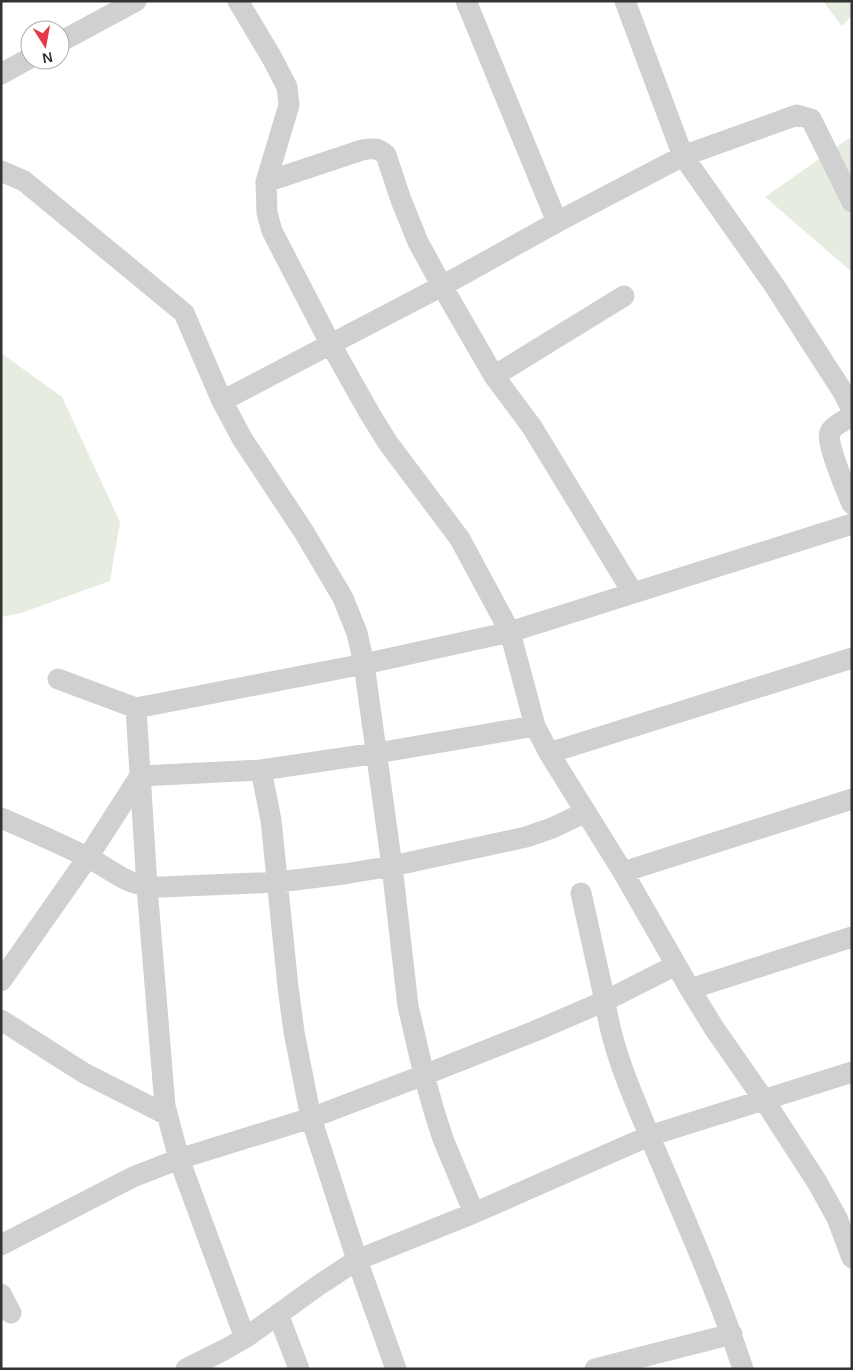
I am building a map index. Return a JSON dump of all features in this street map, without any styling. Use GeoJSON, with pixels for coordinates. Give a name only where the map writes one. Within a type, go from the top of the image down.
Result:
{"type":"FeatureCollection","features":[{"type":"Feature","properties":{"kind":"street"},"geometry":{"type":"LineString","coordinates":[[70,37],[136,1]]}},
{"type":"Feature","properties":{"kind":"street"},"geometry":{"type":"LineString","coordinates":[[238,1],[287,87],[289,105],[266,182],[267,213],[272,231],[330,344],[370,414],[388,443],[460,539],[510,632],[535,726],[550,753],[623,872],[714,1028],[764,1100],[817,1182],[844,1216],[852,1258]]}},
{"type":"Feature","properties":{"kind":"street"},"geometry":{"type":"LineString","coordinates":[[466,1],[557,222]]}},
{"type":"Feature","properties":{"kind":"street"},"geometry":{"type":"LineString","coordinates":[[625,1],[683,156],[774,285],[843,392],[852,410]]}},
{"type":"Feature","properties":{"kind":"street"},"geometry":{"type":"LineString","coordinates":[[1,74],[20,64]]}},
{"type":"Feature","properties":{"kind":"street"},"geometry":{"type":"LineString","coordinates":[[222,401],[442,286],[557,222],[683,156],[797,114],[811,119],[852,202]]}},
{"type":"Feature","properties":{"kind":"street"},"geometry":{"type":"LineString","coordinates":[[266,182],[362,150],[372,148],[381,150],[386,155],[418,242],[442,286],[494,376],[532,427],[633,593]]}},
{"type":"Feature","properties":{"kind":"street"},"geometry":{"type":"LineString","coordinates":[[1,171],[24,181],[184,313],[222,401],[243,440],[309,539],[343,598],[357,633],[364,664],[378,753],[408,1006],[424,1075],[443,1139],[474,1213]]}},
{"type":"Feature","properties":{"kind":"street"},"geometry":{"type":"LineString","coordinates":[[494,376],[624,296]]}},
{"type":"Feature","properties":{"kind":"street"},"geometry":{"type":"LineString","coordinates":[[852,416],[831,430],[828,436],[852,504]]}},
{"type":"Feature","properties":{"kind":"street"},"geometry":{"type":"LineString","coordinates":[[58,679],[136,708],[364,664],[510,632],[852,524]]}},
{"type":"Feature","properties":{"kind":"street"},"geometry":{"type":"LineString","coordinates":[[550,753],[852,658]]}},
{"type":"Feature","properties":{"kind":"street"},"geometry":{"type":"LineString","coordinates":[[136,708],[147,887],[163,1094],[179,1160],[245,1338]]}},
{"type":"Feature","properties":{"kind":"street"},"geometry":{"type":"LineString","coordinates":[[140,776],[261,770],[378,753],[535,726]]}},
{"type":"Feature","properties":{"kind":"street"},"geometry":{"type":"LineString","coordinates":[[261,770],[271,820],[294,1032],[311,1118],[357,1260],[396,1369]]}},
{"type":"Feature","properties":{"kind":"street"},"geometry":{"type":"LineString","coordinates":[[1,981],[88,857],[140,776]]}},
{"type":"Feature","properties":{"kind":"street"},"geometry":{"type":"LineString","coordinates":[[623,872],[852,799]]}},
{"type":"Feature","properties":{"kind":"street"},"geometry":{"type":"LineString","coordinates":[[1,818],[88,857],[131,883],[147,887],[278,882],[334,876],[392,866],[526,837],[552,828],[586,812]]}},
{"type":"Feature","properties":{"kind":"street"},"geometry":{"type":"LineString","coordinates":[[581,893],[605,1001],[607,1019],[617,1054],[633,1100],[650,1136],[732,1334],[743,1369]]}},
{"type":"Feature","properties":{"kind":"street"},"geometry":{"type":"LineString","coordinates":[[690,989],[852,937]]}},
{"type":"Feature","properties":{"kind":"street"},"geometry":{"type":"LineString","coordinates":[[2,1242],[133,1177],[179,1160],[311,1118],[424,1075],[605,1001],[676,965]]}},
{"type":"Feature","properties":{"kind":"street"},"geometry":{"type":"LineString","coordinates":[[1,1020],[84,1073],[167,1115]]}},
{"type":"Feature","properties":{"kind":"street"},"geometry":{"type":"LineString","coordinates":[[186,1369],[245,1338],[338,1271],[357,1260],[474,1213],[650,1136],[852,1072]]}},
{"type":"Feature","properties":{"kind":"street"},"geometry":{"type":"LineString","coordinates":[[1,1294],[11,1313]]}},
{"type":"Feature","properties":{"kind":"street"},"geometry":{"type":"LineString","coordinates":[[278,1314],[298,1369]]}},
{"type":"Feature","properties":{"kind":"street"},"geometry":{"type":"LineString","coordinates":[[595,1369],[732,1334]]}},
{"type":"Feature","properties":{"kind":"shaded area"},"geometry":{"type":"Polygon","coordinates":[[[823,1],[852,1],[852,15],[842,26],[823,1]]]}},
{"type":"Feature","properties":{"kind":"shaded area"},"geometry":{"type":"Polygon","coordinates":[[[849,138],[852,142],[852,272],[765,197],[849,138]]]}},
{"type":"Feature","properties":{"kind":"shaded area"},"geometry":{"type":"Polygon","coordinates":[[[1,353],[62,397],[120,522],[110,581],[21,613],[1,617],[1,353]]]}}]}
